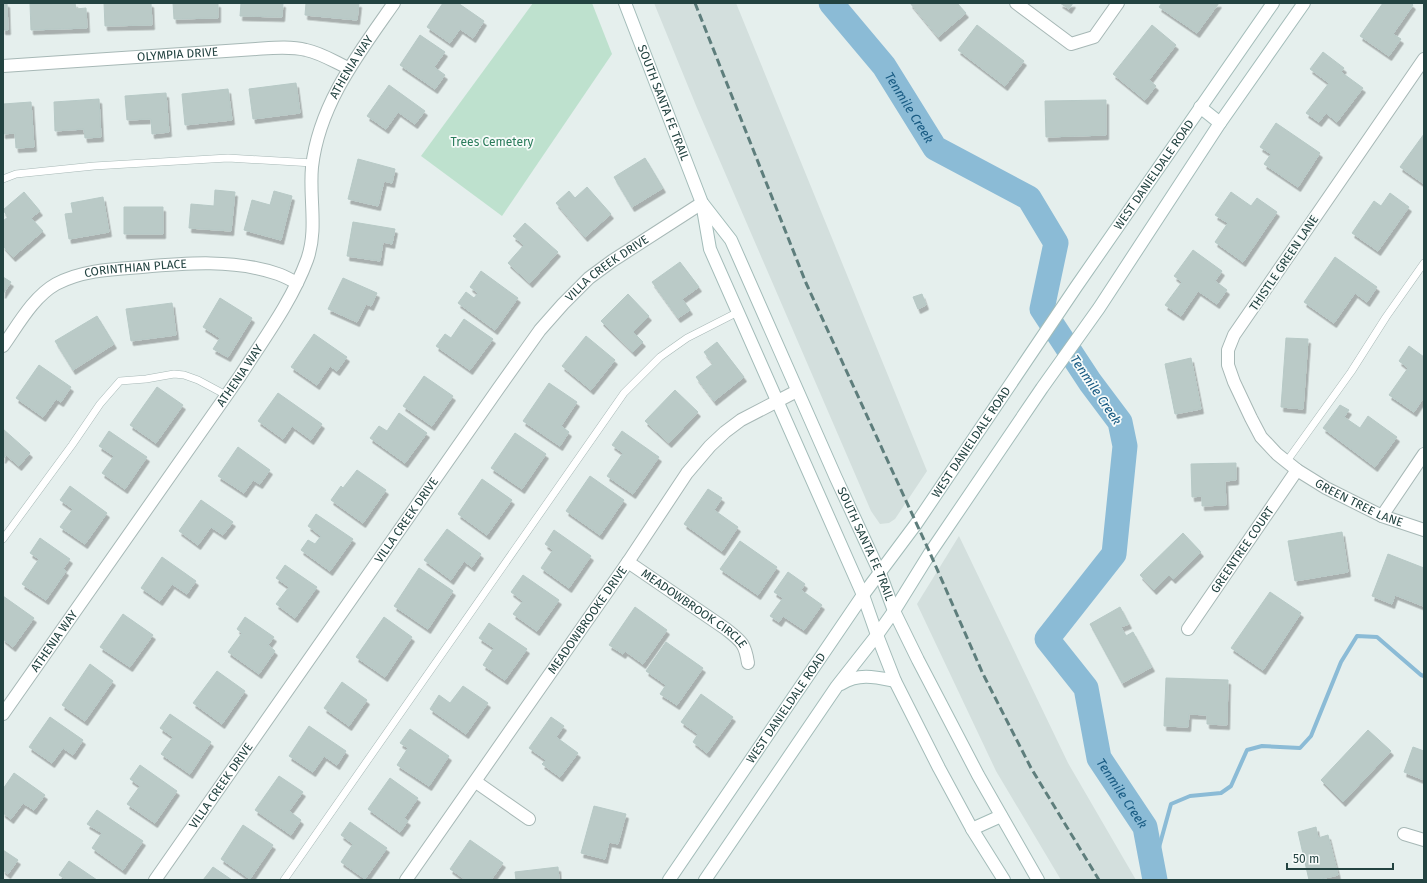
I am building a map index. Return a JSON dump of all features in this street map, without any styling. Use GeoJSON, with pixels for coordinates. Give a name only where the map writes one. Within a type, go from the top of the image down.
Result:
{"type":"FeatureCollection","features":[{"type":"Feature","properties":{"kind":"street","name":"ATHENIA WAY"},"geometry":{"type":"LineString","coordinates":[[3,714],[226,395],[268,333],[297,283],[307,260],[312,237],[313,163],[317,142],[326,114],[348,68],[394,3]]}},
{"type":"Feature","properties":{"kind":"street","name":"SOUTH SANTA FE TRAIL"},"geometry":{"type":"LineString","coordinates":[[626,3],[702,203],[710,249],[864,595],[877,635],[895,681],[972,829],[1004,880]]}},
{"type":"Feature","properties":{"kind":"street"},"geometry":{"type":"LineString","coordinates":[[1016,3],[1071,44],[1094,38],[1118,3]]}},
{"type":"Feature","properties":{"kind":"street","name":"WEST DANIELDALE ROAD"},"geometry":{"type":"LineString","coordinates":[[669,880],[864,595],[916,524],[1076,287],[1273,3]]}},
{"type":"Feature","properties":{"kind":"street","name":"WEST DANIELDALE ROAD"},"geometry":{"type":"LineString","coordinates":[[705,880],[837,686],[894,611],[930,553],[1042,388],[1099,308],[1220,123],[1304,3]]}},
{"type":"Feature","properties":{"kind":"street","name":"OLYMPIA DRIVE"},"geometry":{"type":"LineString","coordinates":[[3,66],[285,48],[305,50],[323,56],[348,68]]}},
{"type":"Feature","properties":{"kind":"street","name":"THISTLE GREEN LANE"},"geometry":{"type":"LineString","coordinates":[[1297,470],[1277,454],[1262,437],[1251,418],[1234,382],[1228,365],[1228,350],[1234,335],[1424,59]]}},
{"type":"Feature","properties":{"kind":"street"},"geometry":{"type":"LineString","coordinates":[[1200,107],[1220,123]]}},
{"type":"Feature","properties":{"kind":"street","name":"SOUTH SANTA FE TRAIL"},"geometry":{"type":"LineString","coordinates":[[702,203],[730,240],[880,573],[894,611],[948,718],[1001,816],[1038,880]]}},
{"type":"Feature","properties":{"kind":"street","name":"VILLA CREEK DRIVE"},"geometry":{"type":"LineString","coordinates":[[155,880],[540,330],[563,304],[595,274],[612,261],[702,203]]}},
{"type":"Feature","properties":{"kind":"street","name":"CORINTHIAN PLACE"},"geometry":{"type":"LineString","coordinates":[[3,346],[38,298],[55,285],[88,273],[109,269],[168,265],[226,264],[254,268],[278,274],[297,283]]}},
{"type":"Feature","properties":{"kind":"street"},"geometry":{"type":"LineString","coordinates":[[738,312],[758,302]]}},
{"type":"Feature","properties":{"kind":"street","name":"MEADOWBROOKE DRIVE"},"geometry":{"type":"LineString","coordinates":[[406,880],[476,782],[628,562],[687,473],[710,446],[741,420],[797,391]]}},
{"type":"Feature","properties":{"kind":"street"},"geometry":{"type":"LineString","coordinates":[[1382,516],[1424,454]]}},
{"type":"Feature","properties":{"kind":"street","name":"GREEN TREE LANE"},"geometry":{"type":"LineString","coordinates":[[1297,470],[1326,488],[1382,516],[1424,530]]}},
{"type":"Feature","properties":{"kind":"street","name":"GREENTREE COURT"},"geometry":{"type":"LineString","coordinates":[[1188,630],[1297,470]]}},
{"type":"Feature","properties":{"kind":"street","name":"MEADOWBROOK CIRCLE"},"geometry":{"type":"LineString","coordinates":[[628,562],[740,640],[746,649],[748,663]]}},
{"type":"Feature","properties":{"kind":"street"},"geometry":{"type":"LineString","coordinates":[[837,686],[851,678],[868,676],[895,681]]}},
{"type":"Feature","properties":{"kind":"street"},"geometry":{"type":"LineString","coordinates":[[476,782],[529,819]]}},
{"type":"Feature","properties":{"kind":"street"},"geometry":{"type":"LineString","coordinates":[[972,829],[1001,816]]}},
{"type":"Feature","properties":{"kind":"street"},"geometry":{"type":"LineString","coordinates":[[1404,834],[1424,840]]}},
{"type":"Feature","properties":{"kind":"lane"},"geometry":{"type":"LineString","coordinates":[[3,179],[16,174],[94,166],[228,158],[313,163]]}},
{"type":"Feature","properties":{"kind":"lane"},"geometry":{"type":"LineString","coordinates":[[1286,461],[1351,372],[1386,317],[1424,263]]}},
{"type":"Feature","properties":{"kind":"lane"},"geometry":{"type":"LineString","coordinates":[[284,880],[624,393],[666,353],[687,338],[738,312]]}},
{"type":"Feature","properties":{"kind":"lane"},"geometry":{"type":"LineString","coordinates":[[3,539],[100,404],[120,381],[146,379],[174,374],[184,375],[198,380],[226,395]]}},
{"type":"Feature","properties":{"kind":"shaded area"},"geometry":{"type":"Polygon","coordinates":[[[654,3],[736,3],[927,471],[895,519],[889,523],[880,524],[871,511],[697,108],[654,3]]]}},
{"type":"Feature","properties":{"kind":"shaded area"},"geometry":{"type":"Polygon","coordinates":[[[959,536],[1068,763],[1136,880],[1061,880],[996,771],[917,604],[959,536]]]}},
{"type":"Feature","properties":{"kind":"green space","name":"Trees Cemetery"},"geometry":{"type":"Polygon","coordinates":[[[533,3],[592,3],[612,54],[502,216],[421,156],[533,3]]]}},
{"type":"Feature","properties":{"kind":"building"},"geometry":{"type":"Polygon","coordinates":[[[3,3],[7,3],[8,30],[3,30],[3,3]]]}},
{"type":"Feature","properties":{"kind":"building"},"geometry":{"type":"Polygon","coordinates":[[[75,3],[76,9],[86,8],[87,28],[31,30],[30,4],[75,3]]]}},
{"type":"Feature","properties":{"kind":"building"},"geometry":{"type":"Polygon","coordinates":[[[104,3],[151,3],[152,25],[105,26],[104,3]]]}},
{"type":"Feature","properties":{"kind":"building"},"geometry":{"type":"Polygon","coordinates":[[[173,3],[218,3],[218,18],[174,19],[173,3]]]}},
{"type":"Feature","properties":{"kind":"building"},"geometry":{"type":"Polygon","coordinates":[[[241,3],[283,3],[282,17],[240,16],[241,3]]]}},
{"type":"Feature","properties":{"kind":"building"},"geometry":{"type":"Polygon","coordinates":[[[306,3],[359,3],[357,20],[305,15],[306,3]]]}},
{"type":"Feature","properties":{"kind":"building"},"geometry":{"type":"Polygon","coordinates":[[[443,3],[458,3],[484,21],[473,38],[460,29],[450,43],[427,27],[443,3]]]}},
{"type":"Feature","properties":{"kind":"building"},"geometry":{"type":"Polygon","coordinates":[[[910,3],[957,3],[966,13],[938,37],[910,3]]]}},
{"type":"Feature","properties":{"kind":"building"},"geometry":{"type":"Polygon","coordinates":[[[1060,3],[1073,3],[1069,9],[1060,3]]]}},
{"type":"Feature","properties":{"kind":"building"},"geometry":{"type":"Polygon","coordinates":[[[1162,3],[1219,3],[1197,33],[1159,7],[1162,3]]]}},
{"type":"Feature","properties":{"kind":"building"},"geometry":{"type":"Polygon","coordinates":[[[1383,3],[1411,3],[1413,5],[1393,34],[1401,39],[1389,56],[1360,36],[1383,3]]]}},
{"type":"Feature","properties":{"kind":"building"},"geometry":{"type":"Polygon","coordinates":[[[977,25],[1024,61],[1005,86],[958,50],[977,25]]]}},
{"type":"Feature","properties":{"kind":"building"},"geometry":{"type":"Polygon","coordinates":[[[1152,25],[1176,45],[1149,80],[1156,86],[1145,100],[1113,74],[1152,25]]]}},
{"type":"Feature","properties":{"kind":"building"},"geometry":{"type":"Polygon","coordinates":[[[420,35],[445,52],[434,67],[445,75],[435,89],[400,65],[420,35]]]}},
{"type":"Feature","properties":{"kind":"building"},"geometry":{"type":"Polygon","coordinates":[[[1323,52],[1344,68],[1341,72],[1363,88],[1337,122],[1326,113],[1319,122],[1306,113],[1329,83],[1310,69],[1323,52]]]}},
{"type":"Feature","properties":{"kind":"building"},"geometry":{"type":"Polygon","coordinates":[[[296,83],[300,113],[253,119],[249,89],[296,83]]]}},
{"type":"Feature","properties":{"kind":"building"},"geometry":{"type":"Polygon","coordinates":[[[389,85],[425,111],[415,124],[398,112],[386,129],[367,116],[389,85]]]}},
{"type":"Feature","properties":{"kind":"building"},"geometry":{"type":"Polygon","coordinates":[[[228,89],[232,120],[185,125],[182,94],[228,89]]]}},
{"type":"Feature","properties":{"kind":"building"},"geometry":{"type":"Polygon","coordinates":[[[166,93],[169,132],[152,134],[151,119],[127,120],[125,96],[166,93]]]}},
{"type":"Feature","properties":{"kind":"building"},"geometry":{"type":"Polygon","coordinates":[[[99,99],[101,137],[85,138],[84,129],[55,131],[54,102],[99,99]]]}},
{"type":"Feature","properties":{"kind":"building"},"geometry":{"type":"Polygon","coordinates":[[[1106,100],[1106,135],[1046,137],[1045,101],[1106,100]]]}},
{"type":"Feature","properties":{"kind":"building"},"geometry":{"type":"Polygon","coordinates":[[[31,102],[34,147],[16,148],[15,133],[3,134],[3,104],[31,102]]]}},
{"type":"Feature","properties":{"kind":"building"},"geometry":{"type":"Polygon","coordinates":[[[1276,123],[1320,153],[1298,187],[1264,164],[1271,154],[1260,147],[1276,123]]]}},
{"type":"Feature","properties":{"kind":"building"},"geometry":{"type":"Polygon","coordinates":[[[1424,134],[1424,184],[1400,167],[1424,134]]]}},
{"type":"Feature","properties":{"kind":"building"},"geometry":{"type":"Polygon","coordinates":[[[645,158],[663,188],[632,207],[614,177],[645,158]]]}},
{"type":"Feature","properties":{"kind":"building"},"geometry":{"type":"Polygon","coordinates":[[[358,159],[395,169],[392,183],[384,181],[378,206],[348,199],[358,159]]]}},
{"type":"Feature","properties":{"kind":"building"},"geometry":{"type":"Polygon","coordinates":[[[587,187],[611,214],[585,237],[556,203],[569,191],[575,198],[587,187]]]}},
{"type":"Feature","properties":{"kind":"building"},"geometry":{"type":"Polygon","coordinates":[[[215,190],[235,192],[231,231],[189,228],[191,204],[214,206],[215,190]]]}},
{"type":"Feature","properties":{"kind":"building"},"geometry":{"type":"Polygon","coordinates":[[[274,191],[292,196],[281,240],[244,230],[252,200],[270,205],[274,191]]]}},
{"type":"Feature","properties":{"kind":"building"},"geometry":{"type":"Polygon","coordinates":[[[24,192],[40,211],[31,218],[43,231],[13,257],[3,246],[3,221],[8,217],[3,210],[24,192]]]}},
{"type":"Feature","properties":{"kind":"building"},"geometry":{"type":"Polygon","coordinates":[[[1231,192],[1251,206],[1257,198],[1277,212],[1243,262],[1215,242],[1228,223],[1215,215],[1231,192]]]}},
{"type":"Feature","properties":{"kind":"building"},"geometry":{"type":"Polygon","coordinates":[[[1390,193],[1409,207],[1378,251],[1352,233],[1374,201],[1381,206],[1390,193]]]}},
{"type":"Feature","properties":{"kind":"building"},"geometry":{"type":"Polygon","coordinates":[[[103,197],[109,232],[69,239],[65,214],[73,213],[71,203],[103,197]]]}},
{"type":"Feature","properties":{"kind":"building"},"geometry":{"type":"Polygon","coordinates":[[[124,207],[163,207],[163,234],[124,234],[124,207]]]}},
{"type":"Feature","properties":{"kind":"building"},"geometry":{"type":"Polygon","coordinates":[[[353,222],[395,229],[392,244],[383,242],[380,261],[347,256],[353,222]]]}},
{"type":"Feature","properties":{"kind":"building"},"geometry":{"type":"Polygon","coordinates":[[[525,223],[558,252],[530,283],[508,263],[524,245],[513,236],[525,223]]]}},
{"type":"Feature","properties":{"kind":"building"},"geometry":{"type":"Polygon","coordinates":[[[1193,250],[1222,271],[1215,281],[1227,290],[1217,304],[1198,291],[1181,316],[1165,305],[1182,282],[1174,276],[1193,250]]]}},
{"type":"Feature","properties":{"kind":"building"},"geometry":{"type":"Polygon","coordinates":[[[1335,257],[1377,287],[1367,302],[1355,293],[1334,323],[1304,302],[1335,257]]]}},
{"type":"Feature","properties":{"kind":"building"},"geometry":{"type":"Polygon","coordinates":[[[680,262],[699,287],[682,299],[690,310],[678,318],[652,282],[680,262]]]}},
{"type":"Feature","properties":{"kind":"building"},"geometry":{"type":"Polygon","coordinates":[[[481,271],[518,298],[495,330],[458,303],[466,292],[474,298],[478,293],[470,287],[481,271]]]}},
{"type":"Feature","properties":{"kind":"building"},"geometry":{"type":"Polygon","coordinates":[[[3,277],[11,282],[3,294],[3,277]]]}},
{"type":"Feature","properties":{"kind":"building"},"geometry":{"type":"Polygon","coordinates":[[[343,278],[377,293],[371,306],[366,304],[357,322],[328,309],[343,278]]]}},
{"type":"Feature","properties":{"kind":"building"},"geometry":{"type":"Polygon","coordinates":[[[628,294],[649,316],[633,332],[643,342],[633,352],[601,321],[628,294]]]}},
{"type":"Feature","properties":{"kind":"building"},"geometry":{"type":"Polygon","coordinates":[[[922,294],[926,305],[918,309],[913,297],[922,294]]]}},
{"type":"Feature","properties":{"kind":"building"},"geometry":{"type":"Polygon","coordinates":[[[220,298],[252,318],[228,357],[213,349],[220,338],[203,327],[220,298]]]}},
{"type":"Feature","properties":{"kind":"building"},"geometry":{"type":"Polygon","coordinates":[[[172,303],[176,335],[131,341],[126,309],[172,303]]]}},
{"type":"Feature","properties":{"kind":"building"},"geometry":{"type":"Polygon","coordinates":[[[97,316],[114,344],[73,370],[55,341],[97,316]]]}},
{"type":"Feature","properties":{"kind":"building"},"geometry":{"type":"Polygon","coordinates":[[[464,319],[493,339],[470,370],[436,346],[445,334],[451,338],[464,319]]]}},
{"type":"Feature","properties":{"kind":"building"},"geometry":{"type":"Polygon","coordinates":[[[314,334],[347,357],[337,371],[330,366],[317,385],[291,367],[314,334]]]}},
{"type":"Feature","properties":{"kind":"building"},"geometry":{"type":"Polygon","coordinates":[[[586,336],[615,360],[591,390],[562,366],[586,336]]]}},
{"type":"Feature","properties":{"kind":"building"},"geometry":{"type":"Polygon","coordinates":[[[1286,338],[1308,339],[1303,409],[1281,407],[1286,338]]]}},
{"type":"Feature","properties":{"kind":"building"},"geometry":{"type":"Polygon","coordinates":[[[717,342],[744,377],[714,401],[696,377],[713,364],[704,352],[717,342]]]}},
{"type":"Feature","properties":{"kind":"building"},"geometry":{"type":"Polygon","coordinates":[[[1409,346],[1424,357],[1424,397],[1414,412],[1389,395],[1408,368],[1399,361],[1409,346]]]}},
{"type":"Feature","properties":{"kind":"building"},"geometry":{"type":"Polygon","coordinates":[[[1191,358],[1201,409],[1175,414],[1165,364],[1191,358]]]}},
{"type":"Feature","properties":{"kind":"building"},"geometry":{"type":"Polygon","coordinates":[[[39,365],[71,387],[61,402],[56,399],[43,417],[16,398],[39,365]]]}},
{"type":"Feature","properties":{"kind":"building"},"geometry":{"type":"Polygon","coordinates":[[[424,376],[453,396],[432,426],[403,406],[424,376]]]}},
{"type":"Feature","properties":{"kind":"building"},"geometry":{"type":"Polygon","coordinates":[[[549,383],[577,402],[561,426],[569,432],[560,446],[523,421],[549,383]]]}},
{"type":"Feature","properties":{"kind":"building"},"geometry":{"type":"Polygon","coordinates":[[[157,387],[183,405],[156,443],[130,425],[157,387]]]}},
{"type":"Feature","properties":{"kind":"building"},"geometry":{"type":"Polygon","coordinates":[[[675,390],[698,412],[669,443],[645,421],[675,390]]]}},
{"type":"Feature","properties":{"kind":"building"},"geometry":{"type":"Polygon","coordinates":[[[278,393],[322,424],[311,440],[292,426],[283,439],[258,421],[278,393]]]}},
{"type":"Feature","properties":{"kind":"building"},"geometry":{"type":"Polygon","coordinates":[[[1340,405],[1349,410],[1344,417],[1360,428],[1368,416],[1397,437],[1375,467],[1323,428],[1340,405]]]}},
{"type":"Feature","properties":{"kind":"building"},"geometry":{"type":"Polygon","coordinates":[[[399,413],[427,433],[405,463],[370,438],[379,426],[387,431],[399,413]]]}},
{"type":"Feature","properties":{"kind":"building"},"geometry":{"type":"Polygon","coordinates":[[[3,429],[30,453],[19,466],[6,455],[3,459],[3,429]]]}},
{"type":"Feature","properties":{"kind":"building"},"geometry":{"type":"Polygon","coordinates":[[[109,431],[147,457],[125,489],[102,473],[114,456],[99,446],[109,431]]]}},
{"type":"Feature","properties":{"kind":"building"},"geometry":{"type":"Polygon","coordinates":[[[622,431],[659,457],[633,494],[607,476],[623,453],[612,445],[622,431]]]}},
{"type":"Feature","properties":{"kind":"building"},"geometry":{"type":"Polygon","coordinates":[[[515,433],[546,454],[522,489],[491,468],[515,433]]]}},
{"type":"Feature","properties":{"kind":"building"},"geometry":{"type":"Polygon","coordinates":[[[238,447],[270,470],[260,484],[253,480],[244,493],[218,476],[238,447]]]}},
{"type":"Feature","properties":{"kind":"building"},"geometry":{"type":"Polygon","coordinates":[[[1236,463],[1236,480],[1225,481],[1226,505],[1202,506],[1202,496],[1192,497],[1191,464],[1236,463]]]}},
{"type":"Feature","properties":{"kind":"building"},"geometry":{"type":"Polygon","coordinates":[[[357,470],[386,490],[363,523],[331,500],[341,486],[343,488],[357,470]]]}},
{"type":"Feature","properties":{"kind":"building"},"geometry":{"type":"Polygon","coordinates":[[[590,476],[624,500],[600,535],[566,511],[590,476]]]}},
{"type":"Feature","properties":{"kind":"building"},"geometry":{"type":"Polygon","coordinates":[[[482,479],[512,500],[487,535],[458,514],[482,479]]]}},
{"type":"Feature","properties":{"kind":"building"},"geometry":{"type":"Polygon","coordinates":[[[70,486],[107,513],[85,544],[60,527],[73,509],[60,500],[70,486]]]}},
{"type":"Feature","properties":{"kind":"building"},"geometry":{"type":"Polygon","coordinates":[[[708,489],[722,498],[714,510],[738,527],[722,551],[684,524],[708,489]]]}},
{"type":"Feature","properties":{"kind":"building"},"geometry":{"type":"Polygon","coordinates":[[[201,500],[233,522],[223,535],[211,527],[198,545],[179,531],[201,500]]]}},
{"type":"Feature","properties":{"kind":"building"},"geometry":{"type":"Polygon","coordinates":[[[316,514],[353,539],[330,571],[301,550],[308,540],[315,544],[321,536],[308,526],[316,514]]]}},
{"type":"Feature","properties":{"kind":"building"},"geometry":{"type":"Polygon","coordinates":[[[447,529],[481,554],[472,567],[464,561],[451,580],[424,560],[447,529]]]}},
{"type":"Feature","properties":{"kind":"building"},"geometry":{"type":"Polygon","coordinates":[[[554,530],[591,556],[569,588],[541,568],[553,550],[545,544],[554,530]]]}},
{"type":"Feature","properties":{"kind":"building"},"geometry":{"type":"Polygon","coordinates":[[[1342,532],[1348,572],[1295,581],[1288,541],[1342,532]]]}},
{"type":"Feature","properties":{"kind":"building"},"geometry":{"type":"Polygon","coordinates":[[[1183,533],[1201,552],[1173,579],[1169,575],[1154,590],[1140,575],[1183,533]]]}},
{"type":"Feature","properties":{"kind":"building"},"geometry":{"type":"Polygon","coordinates":[[[40,538],[70,559],[63,569],[66,571],[46,600],[22,584],[39,559],[30,553],[40,538]]]}},
{"type":"Feature","properties":{"kind":"building"},"geometry":{"type":"Polygon","coordinates":[[[740,541],[777,567],[758,595],[720,569],[740,541]]]}},
{"type":"Feature","properties":{"kind":"building"},"geometry":{"type":"Polygon","coordinates":[[[1388,554],[1424,568],[1423,606],[1395,595],[1392,604],[1372,596],[1388,554]]]}},
{"type":"Feature","properties":{"kind":"building"},"geometry":{"type":"Polygon","coordinates":[[[162,557],[196,581],[187,594],[172,584],[160,601],[141,588],[162,557]]]}},
{"type":"Feature","properties":{"kind":"building"},"geometry":{"type":"Polygon","coordinates":[[[285,565],[317,587],[295,618],[276,604],[289,587],[276,578],[285,565]]]}},
{"type":"Feature","properties":{"kind":"building"},"geometry":{"type":"Polygon","coordinates":[[[419,568],[453,591],[428,629],[394,606],[419,568]]]}},
{"type":"Feature","properties":{"kind":"building"},"geometry":{"type":"Polygon","coordinates":[[[788,572],[805,584],[801,590],[822,605],[804,630],[783,616],[779,622],[770,616],[783,598],[774,592],[788,572]]]}},
{"type":"Feature","properties":{"kind":"building"},"geometry":{"type":"Polygon","coordinates":[[[523,575],[559,600],[537,631],[513,614],[523,601],[511,592],[523,575]]]}},
{"type":"Feature","properties":{"kind":"building"},"geometry":{"type":"Polygon","coordinates":[[[1270,592],[1301,613],[1263,670],[1231,648],[1270,592]]]}},
{"type":"Feature","properties":{"kind":"building"},"geometry":{"type":"Polygon","coordinates":[[[3,596],[34,618],[13,647],[3,639],[3,596]]]}},
{"type":"Feature","properties":{"kind":"building"},"geometry":{"type":"Polygon","coordinates":[[[635,607],[667,630],[643,664],[625,651],[623,654],[609,645],[635,607]]]}},
{"type":"Feature","properties":{"kind":"building"},"geometry":{"type":"Polygon","coordinates":[[[1120,607],[1129,624],[1121,627],[1126,636],[1133,632],[1152,667],[1122,683],[1090,624],[1120,607]]]}},
{"type":"Feature","properties":{"kind":"building"},"geometry":{"type":"Polygon","coordinates":[[[123,614],[153,635],[130,667],[100,647],[123,614]]]}},
{"type":"Feature","properties":{"kind":"building"},"geometry":{"type":"Polygon","coordinates":[[[245,617],[274,637],[268,645],[275,651],[259,674],[228,652],[242,633],[237,629],[245,617]]]}},
{"type":"Feature","properties":{"kind":"building"},"geometry":{"type":"Polygon","coordinates":[[[384,617],[412,637],[385,677],[356,657],[384,617]]]}},
{"type":"Feature","properties":{"kind":"building"},"geometry":{"type":"Polygon","coordinates":[[[489,623],[527,649],[505,680],[483,665],[494,648],[479,638],[489,623]]]}},
{"type":"Feature","properties":{"kind":"building"},"geometry":{"type":"Polygon","coordinates":[[[666,642],[703,668],[677,705],[660,694],[666,685],[646,671],[666,642]]]}},
{"type":"Feature","properties":{"kind":"building"},"geometry":{"type":"Polygon","coordinates":[[[90,664],[113,681],[85,721],[62,705],[90,664]]]}},
{"type":"Feature","properties":{"kind":"building"},"geometry":{"type":"Polygon","coordinates":[[[217,671],[245,691],[222,724],[193,703],[217,671]]]}},
{"type":"Feature","properties":{"kind":"building"},"geometry":{"type":"Polygon","coordinates":[[[1166,678],[1228,680],[1227,725],[1207,724],[1207,715],[1189,714],[1188,727],[1164,726],[1166,678]]]}},
{"type":"Feature","properties":{"kind":"building"},"geometry":{"type":"Polygon","coordinates":[[[342,682],[367,700],[349,726],[324,708],[342,682]]]}},
{"type":"Feature","properties":{"kind":"building"},"geometry":{"type":"Polygon","coordinates":[[[463,686],[488,703],[466,734],[430,709],[439,695],[450,703],[463,686]]]}},
{"type":"Feature","properties":{"kind":"building"},"geometry":{"type":"Polygon","coordinates":[[[701,694],[733,717],[707,753],[693,742],[698,734],[681,722],[701,694]]]}},
{"type":"Feature","properties":{"kind":"building"},"geometry":{"type":"Polygon","coordinates":[[[170,714],[211,742],[190,774],[161,754],[173,737],[160,728],[170,714]]]}},
{"type":"Feature","properties":{"kind":"building"},"geometry":{"type":"Polygon","coordinates":[[[50,717],[83,740],[73,755],[63,748],[52,763],[29,747],[50,717]]]}},
{"type":"Feature","properties":{"kind":"building"},"geometry":{"type":"Polygon","coordinates":[[[551,717],[564,726],[556,737],[578,753],[560,777],[542,764],[546,760],[529,748],[551,717]]]}},
{"type":"Feature","properties":{"kind":"building"},"geometry":{"type":"Polygon","coordinates":[[[309,726],[346,751],[337,765],[324,756],[313,772],[289,756],[309,726]]]}},
{"type":"Feature","properties":{"kind":"building"},"geometry":{"type":"Polygon","coordinates":[[[410,729],[449,756],[429,786],[397,765],[408,748],[400,743],[410,729]]]}},
{"type":"Feature","properties":{"kind":"building"},"geometry":{"type":"Polygon","coordinates":[[[1368,730],[1391,751],[1343,802],[1321,780],[1368,730]]]}},
{"type":"Feature","properties":{"kind":"building"},"geometry":{"type":"Polygon","coordinates":[[[1413,747],[1424,751],[1424,780],[1404,772],[1413,747]]]}},
{"type":"Feature","properties":{"kind":"building"},"geometry":{"type":"Polygon","coordinates":[[[140,765],[177,791],[155,823],[127,804],[140,786],[130,779],[140,765]]]}},
{"type":"Feature","properties":{"kind":"building"},"geometry":{"type":"Polygon","coordinates":[[[14,773],[45,795],[34,810],[23,803],[11,819],[3,813],[3,789],[14,773]]]}},
{"type":"Feature","properties":{"kind":"building"},"geometry":{"type":"Polygon","coordinates":[[[279,776],[303,792],[289,811],[301,820],[291,835],[255,810],[279,776]]]}},
{"type":"Feature","properties":{"kind":"building"},"geometry":{"type":"Polygon","coordinates":[[[390,778],[418,798],[404,818],[408,821],[400,832],[368,809],[390,778]]]}},
{"type":"Feature","properties":{"kind":"building"},"geometry":{"type":"Polygon","coordinates":[[[594,806],[626,814],[618,844],[609,842],[605,859],[581,853],[594,806]]]}},
{"type":"Feature","properties":{"kind":"building"},"geometry":{"type":"Polygon","coordinates":[[[97,810],[143,841],[123,870],[92,848],[102,833],[87,824],[97,810]]]}},
{"type":"Feature","properties":{"kind":"building"},"geometry":{"type":"Polygon","coordinates":[[[350,822],[387,848],[365,879],[341,862],[353,844],[341,835],[350,822]]]}},
{"type":"Feature","properties":{"kind":"building"},"geometry":{"type":"Polygon","coordinates":[[[243,825],[273,845],[250,879],[221,859],[243,825]]]}},
{"type":"Feature","properties":{"kind":"building"},"geometry":{"type":"Polygon","coordinates":[[[1316,827],[1318,838],[1328,835],[1338,875],[1317,880],[1309,880],[1298,832],[1316,827]]]}},
{"type":"Feature","properties":{"kind":"building"},"geometry":{"type":"Polygon","coordinates":[[[470,840],[503,863],[491,880],[466,880],[450,869],[470,840]]]}},
{"type":"Feature","properties":{"kind":"building"},"geometry":{"type":"Polygon","coordinates":[[[3,850],[18,860],[8,874],[3,870],[3,850]]]}},
{"type":"Feature","properties":{"kind":"building"},"geometry":{"type":"Polygon","coordinates":[[[69,861],[97,880],[67,880],[59,875],[69,861]]]}},
{"type":"Feature","properties":{"kind":"building"},"geometry":{"type":"Polygon","coordinates":[[[213,867],[232,880],[203,880],[213,867]]]}},
{"type":"Feature","properties":{"kind":"building"},"geometry":{"type":"Polygon","coordinates":[[[558,867],[559,880],[516,880],[515,872],[558,867]]]}},
{"type":"Feature","properties":{"kind":"waterway","name":"Tenmile Creek"},"geometry":{"type":"LineString","coordinates":[[831,3],[884,66],[935,148],[1029,198],[1056,243],[1042,309],[1090,382],[1120,422],[1125,446],[1114,554],[1047,639],[1086,688],[1099,758],[1145,827],[1155,880]]}},
{"type":"Feature","properties":{"kind":"waterway"},"geometry":{"type":"LineString","coordinates":[[1153,869],[1171,804],[1190,796],[1221,793],[1231,786],[1247,750],[1262,746],[1300,748],[1311,736],[1341,662],[1357,636],[1377,637],[1424,676]]}},
{"type":"Feature","properties":{"kind":"railway"},"geometry":{"type":"LineString","coordinates":[[695,3],[806,283],[930,553],[983,674],[1031,768],[1099,880]]}}]}
